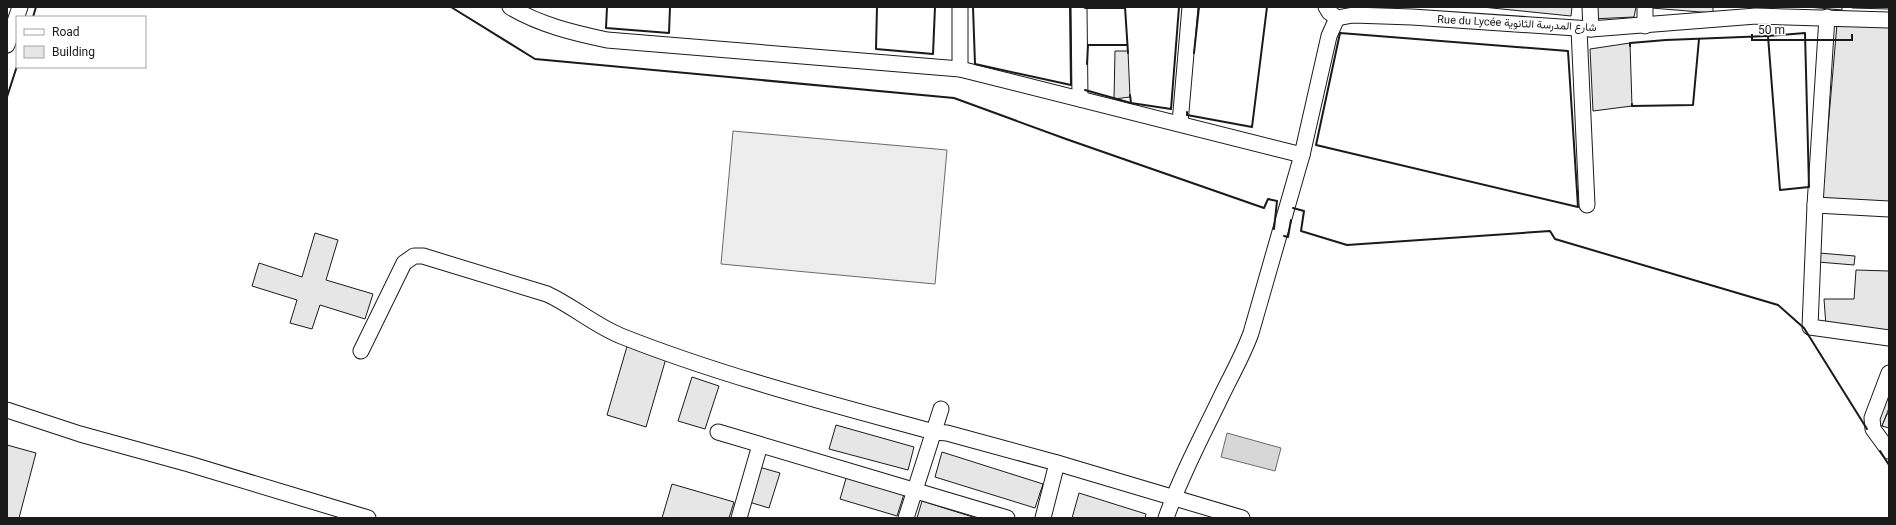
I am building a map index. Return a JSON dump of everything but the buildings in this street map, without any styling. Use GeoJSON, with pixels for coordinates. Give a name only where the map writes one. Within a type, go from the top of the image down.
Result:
{"type":"FeatureCollection","features":[{"type":"Feature","properties":{"kind":"street"},"geometry":{"type":"LineString","coordinates":[[510,7],[522,14],[569,32],[607,40],[960,70],[1180,123],[1302,155]]}},
{"type":"Feature","properties":{"kind":"street"},"geometry":{"type":"LineString","coordinates":[[960,7],[960,70]]}},
{"type":"Feature","properties":{"kind":"street"},"geometry":{"type":"LineString","coordinates":[[1079,7],[1080,99]]}},
{"type":"Feature","properties":{"kind":"street"},"geometry":{"type":"LineString","coordinates":[[1180,123],[1190,7]]}},
{"type":"Feature","properties":{"kind":"street"},"geometry":{"type":"LineString","coordinates":[[1166,518],[1174,497],[1219,401],[1237,368],[1251,333],[1302,155],[1329,36],[1337,18],[1329,12],[1326,7]]}},
{"type":"Feature","properties":{"kind":"street"},"geometry":{"type":"LineString","coordinates":[[1587,205],[1585,29],[1590,7]]}},
{"type":"Feature","properties":{"kind":"street"},"geometry":{"type":"LineString","coordinates":[[1645,7],[1645,26]]}},
{"type":"Feature","properties":{"kind":"street","name":"Rue du Lycée شارع المدرسة الثانوية"},"geometry":{"type":"LineString","coordinates":[[1337,18],[1353,15],[1413,12],[1585,29],[1645,26],[1718,13],[1756,16],[1827,18],[1845,13],[1889,20]]}},
{"type":"Feature","properties":{"kind":"street"},"geometry":{"type":"LineString","coordinates":[[1827,18],[1815,205],[1810,327],[1889,338]]}},
{"type":"Feature","properties":{"kind":"street"},"geometry":{"type":"LineString","coordinates":[[7,45],[16,19]]}},
{"type":"Feature","properties":{"kind":"street"},"geometry":{"type":"LineString","coordinates":[[1815,205],[1889,209]]}},
{"type":"Feature","properties":{"kind":"street"},"geometry":{"type":"LineString","coordinates":[[361,351],[404,263],[414,256],[423,256],[547,294],[565,303],[593,322],[620,336],[748,381],[934,432],[947,433],[1057,463],[1242,518]]}},
{"type":"Feature","properties":{"kind":"street"},"geometry":{"type":"LineString","coordinates":[[1889,373],[1872,418],[1873,429],[1889,451]]}},
{"type":"Feature","properties":{"kind":"street"},"geometry":{"type":"LineString","coordinates":[[906,518],[941,409]]}},
{"type":"Feature","properties":{"kind":"street"},"geometry":{"type":"LineString","coordinates":[[7,410],[80,434],[189,464],[368,518]]}},
{"type":"Feature","properties":{"kind":"street"},"geometry":{"type":"LineString","coordinates":[[718,432],[1007,518]]}},
{"type":"Feature","properties":{"kind":"street"},"geometry":{"type":"LineString","coordinates":[[739,518],[760,445]]}},
{"type":"Feature","properties":{"kind":"street"},"geometry":{"type":"LineString","coordinates":[[1043,518],[1057,463]]}},
{"type":"Feature","properties":{"kind":"shaded area"},"geometry":{"type":"Polygon","coordinates":[[[733,131],[947,150],[935,284],[721,264],[733,131]]]}},
{"type":"Feature","properties":{"kind":"shaded area"},"geometry":{"type":"Polygon","coordinates":[[[1227,433],[1281,448],[1275,471],[1221,457],[1227,433]]]}},
{"type":"Feature","properties":{"kind":"wall"},"geometry":{"type":"LineString","coordinates":[[33,16],[36,7]]}},
{"type":"Feature","properties":{"kind":"wall"},"geometry":{"type":"LineString","coordinates":[[451,7],[535,59],[954,98],[1264,208],[1268,199],[1277,201],[1274,229]]}},
{"type":"Feature","properties":{"kind":"wall"},"geometry":{"type":"LineString","coordinates":[[607,7],[606,28],[669,33],[670,7]]}},
{"type":"Feature","properties":{"kind":"wall"},"geometry":{"type":"LineString","coordinates":[[877,7],[876,49],[933,54],[935,7]]}},
{"type":"Feature","properties":{"kind":"wall"},"geometry":{"type":"LineString","coordinates":[[973,7],[975,64],[1071,85],[1070,7]]}},
{"type":"Feature","properties":{"kind":"wall"},"geometry":{"type":"LineString","coordinates":[[1085,7],[1125,8]]}},
{"type":"Feature","properties":{"kind":"wall"},"geometry":{"type":"LineString","coordinates":[[1125,7],[1128,53]]}},
{"type":"Feature","properties":{"kind":"wall"},"geometry":{"type":"LineString","coordinates":[[1130,95],[1131,103],[1171,109],[1179,7]]}},
{"type":"Feature","properties":{"kind":"wall"},"geometry":{"type":"LineString","coordinates":[[1194,53],[1199,7]]}},
{"type":"Feature","properties":{"kind":"wall"},"geometry":{"type":"LineString","coordinates":[[1187,112],[1187,115],[1252,127],[1267,7]]}},
{"type":"Feature","properties":{"kind":"wall"},"geometry":{"type":"LineString","coordinates":[[1340,33],[1568,51],[1578,207],[1316,145],[1340,33]]}},
{"type":"Feature","properties":{"kind":"wall"},"geometry":{"type":"LineString","coordinates":[[1805,33],[1809,187],[1780,190],[1768,36],[1805,33]]}},
{"type":"Feature","properties":{"kind":"wall"},"geometry":{"type":"LineString","coordinates":[[1630,46],[1630,43],[1666,40],[1768,36]]}},
{"type":"Feature","properties":{"kind":"wall"},"geometry":{"type":"LineString","coordinates":[[1632,104],[1632,106],[1693,105],[1699,39]]}},
{"type":"Feature","properties":{"kind":"wall"},"geometry":{"type":"LineString","coordinates":[[1087,64],[1088,45],[1127,45]]}},
{"type":"Feature","properties":{"kind":"wall"},"geometry":{"type":"LineString","coordinates":[[7,97],[16,68]]}},
{"type":"Feature","properties":{"kind":"wall"},"geometry":{"type":"LineString","coordinates":[[1085,90],[1131,103]]}},
{"type":"Feature","properties":{"kind":"wall"},"geometry":{"type":"LineString","coordinates":[[1293,208],[1304,211],[1301,231],[1347,245],[1550,231],[1555,239],[1778,305],[1804,328],[1867,429]]}},
{"type":"Feature","properties":{"kind":"wall"},"geometry":{"type":"LineString","coordinates":[[1284,236],[1288,237],[1291,220]]}},
{"type":"Feature","properties":{"kind":"wall"},"geometry":{"type":"LineString","coordinates":[[1880,451],[1889,465]]}}]}
